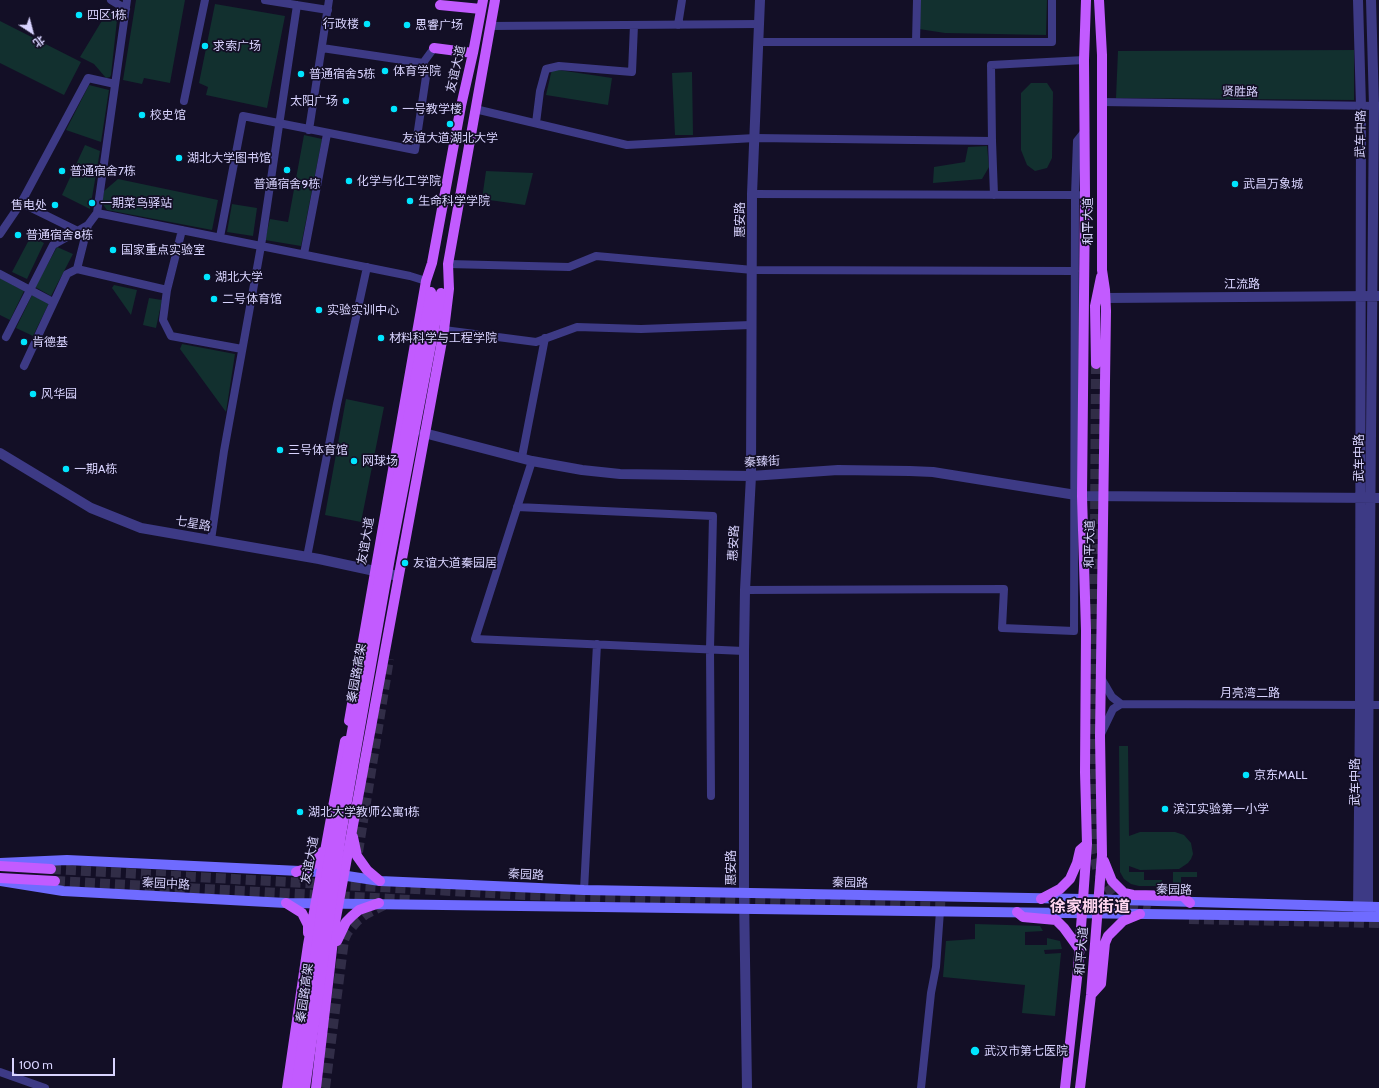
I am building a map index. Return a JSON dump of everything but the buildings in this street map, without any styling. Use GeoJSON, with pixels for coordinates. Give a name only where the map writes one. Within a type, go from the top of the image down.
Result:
{"type":"FeatureCollection","features":[{"type":"Feature","properties":{"kind":"main road","name":"友谊大道"},"geometry":{"type":"LineString","coordinates":[[316,1088],[336,903],[344,875],[444,330],[449,289],[448,264],[495,0]]}},
{"type":"Feature","properties":{"kind":"main road","name":"和平大道"},"geometry":{"type":"LineString","coordinates":[[1065,1088],[1080,950],[1087,844],[1085,772],[1086,631],[1078,495],[1080,195],[1085,131],[1084,60],[1086,0]]}},
{"type":"Feature","properties":{"kind":"main road","name":"和平大道"},"geometry":{"type":"LineString","coordinates":[[1080,1088],[1091,995],[1102,855],[1100,736],[1105,298],[1102,270],[1099,0]]}},
{"type":"Feature","properties":{"kind":"main road"},"geometry":{"type":"LineString","coordinates":[[440,3],[482,5]]}},
{"type":"Feature","properties":{"kind":"main road","name":"友谊大道"},"geometry":{"type":"LineString","coordinates":[[287,1088],[320,872],[328,835],[426,281],[432,264],[461,106],[482,5]]}},
{"type":"Feature","properties":{"kind":"main road"},"geometry":{"type":"LineString","coordinates":[[434,48],[473,54]]}},
{"type":"Feature","properties":{"kind":"main road","name":"秦园路高架"},"geometry":{"type":"LineString","coordinates":[[305,1088],[341,835],[436,293],[432,264]]}},
{"type":"Feature","properties":{"kind":"main road","name":"秦园路高架"},"geometry":{"type":"LineString","coordinates":[[296,1088],[330,858],[436,293],[448,264]]}},
{"type":"Feature","properties":{"kind":"main road"},"geometry":{"type":"LineString","coordinates":[[1096,364],[1095,306],[1102,270]]}},
{"type":"Feature","properties":{"kind":"main road"},"geometry":{"type":"LineString","coordinates":[[389,625],[389,659]]}},
{"type":"Feature","properties":{"kind":"main road"},"geometry":{"type":"LineString","coordinates":[[353,823],[353,840],[357,856],[367,870],[380,881]]}},
{"type":"Feature","properties":{"kind":"main road"},"geometry":{"type":"LineString","coordinates":[[296,872],[308,868],[319,859],[328,835]]}},
{"type":"Feature","properties":{"kind":"main road"},"geometry":{"type":"LineString","coordinates":[[1042,899],[1060,889],[1070,879],[1077,863],[1080,850],[1087,844]]}},
{"type":"Feature","properties":{"kind":"main road"},"geometry":{"type":"LineString","coordinates":[[1102,855],[1112,881],[1124,893],[1133,895],[1183,896],[1190,903]]}},
{"type":"Feature","properties":{"kind":"main road","name":"秦园中路"},"geometry":{"type":"LineString","coordinates":[[0,863],[67,860],[320,872]]}},
{"type":"Feature","properties":{"kind":"main road"},"geometry":{"type":"LineString","coordinates":[[0,866],[51,869]]}},
{"type":"Feature","properties":{"kind":"main road","name":"秦园路"},"geometry":{"type":"LineString","coordinates":[[320,872],[380,881],[584,890],[744,895],[1084,899],[1190,903],[1366,913]]}},
{"type":"Feature","properties":{"kind":"main road"},"geometry":{"type":"LineString","coordinates":[[0,878],[55,881]]}},
{"type":"Feature","properties":{"kind":"main road","name":"秦园中路"},"geometry":{"type":"LineString","coordinates":[[0,881],[63,891],[286,903],[336,903]]}},
{"type":"Feature","properties":{"kind":"main road"},"geometry":{"type":"LineString","coordinates":[[327,990],[339,933],[346,922],[359,910],[379,902]]}},
{"type":"Feature","properties":{"kind":"main road","name":"秦园路"},"geometry":{"type":"LineString","coordinates":[[336,903],[379,902],[1140,914],[1366,913],[1379,907]]}},
{"type":"Feature","properties":{"kind":"main road"},"geometry":{"type":"LineString","coordinates":[[286,903],[302,913],[308,925],[308,945]]}},
{"type":"Feature","properties":{"kind":"main road"},"geometry":{"type":"LineString","coordinates":[[1017,912],[1023,916],[1056,920],[1064,928],[1080,950]]}},
{"type":"Feature","properties":{"kind":"main road"},"geometry":{"type":"LineString","coordinates":[[1091,995],[1101,984],[1105,943],[1108,936],[1123,922],[1140,914]]}},
{"type":"Feature","properties":{"kind":"street"},"geometry":{"type":"LineString","coordinates":[[77,269],[88,225],[97,213],[126,4],[111,0]]}},
{"type":"Feature","properties":{"kind":"street"},"geometry":{"type":"LineString","coordinates":[[184,101],[205,0]]}},
{"type":"Feature","properties":{"kind":"street"},"geometry":{"type":"LineString","coordinates":[[265,0],[328,10]]}},
{"type":"Feature","properties":{"kind":"street"},"geometry":{"type":"LineString","coordinates":[[309,130],[329,0]]}},
{"type":"Feature","properties":{"kind":"street"},"geometry":{"type":"LineString","coordinates":[[678,25],[682,0]]}},
{"type":"Feature","properties":{"kind":"street","name":"惠安路"},"geometry":{"type":"LineString","coordinates":[[747,1088],[744,908],[744,650],[745,590],[751,476],[751,325],[753,270],[752,194],[760,0]]}},
{"type":"Feature","properties":{"kind":"street"},"geometry":{"type":"LineString","coordinates":[[916,42],[918,0]]}},
{"type":"Feature","properties":{"kind":"street"},"geometry":{"type":"LineString","coordinates":[[758,42],[1052,42],[1052,0]]}},
{"type":"Feature","properties":{"kind":"street","name":"武车中路"},"geometry":{"type":"LineString","coordinates":[[1358,0],[1361,106],[1359,498],[1370,705]]}},
{"type":"Feature","properties":{"kind":"street","name":"武车中路"},"geometry":{"type":"LineString","coordinates":[[1366,913],[1368,762],[1375,498],[1377,106],[1371,0]]}},
{"type":"Feature","properties":{"kind":"street"},"geometry":{"type":"LineString","coordinates":[[211,540],[224,451],[261,246],[297,5]]}},
{"type":"Feature","properties":{"kind":"street"},"geometry":{"type":"LineString","coordinates":[[490,26],[759,24]]}},
{"type":"Feature","properties":{"kind":"street"},"geometry":{"type":"LineString","coordinates":[[536,123],[540,91],[546,69],[559,66],[632,72],[634,25]]}},
{"type":"Feature","properties":{"kind":"street"},"geometry":{"type":"LineString","coordinates":[[322,48],[423,63]]}},
{"type":"Feature","properties":{"kind":"street"},"geometry":{"type":"LineString","coordinates":[[423,63],[434,48]]}},
{"type":"Feature","properties":{"kind":"street"},"geometry":{"type":"LineString","coordinates":[[994,195],[991,65],[1084,60]]}},
{"type":"Feature","properties":{"kind":"street"},"geometry":{"type":"LineString","coordinates":[[220,238],[243,116],[327,134],[415,150],[427,70],[423,63]]}},
{"type":"Feature","properties":{"kind":"street"},"geometry":{"type":"LineString","coordinates":[[0,234],[21,203],[88,78],[115,84]]}},
{"type":"Feature","properties":{"kind":"street","name":"贤胜路"},"geometry":{"type":"LineString","coordinates":[[1101,102],[1377,106]]}},
{"type":"Feature","properties":{"kind":"street"},"geometry":{"type":"LineString","coordinates":[[475,109],[628,145],[755,138],[992,141]]}},
{"type":"Feature","properties":{"kind":"street"},"geometry":{"type":"LineString","coordinates":[[304,254],[327,134]]}},
{"type":"Feature","properties":{"kind":"street"},"geometry":{"type":"LineString","coordinates":[[745,590],[1004,589],[1002,628],[1074,630],[1078,495],[1075,271],[1080,195],[752,194]]}},
{"type":"Feature","properties":{"kind":"street"},"geometry":{"type":"LineString","coordinates":[[21,203],[78,230]]}},
{"type":"Feature","properties":{"kind":"street"},"geometry":{"type":"LineString","coordinates":[[97,213],[367,267],[426,281]]}},
{"type":"Feature","properties":{"kind":"street"},"geometry":{"type":"LineString","coordinates":[[6,337],[53,245],[88,225]]}},
{"type":"Feature","properties":{"kind":"street"},"geometry":{"type":"LineString","coordinates":[[182,230],[167,290],[163,320],[171,336],[242,349]]}},
{"type":"Feature","properties":{"kind":"street"},"geometry":{"type":"LineString","coordinates":[[448,264],[569,267],[596,256],[753,270],[1075,271]]}},
{"type":"Feature","properties":{"kind":"street"},"geometry":{"type":"LineString","coordinates":[[307,557],[336,404],[367,267]]}},
{"type":"Feature","properties":{"kind":"street"},"geometry":{"type":"LineString","coordinates":[[24,366],[67,274],[77,269],[167,290]]}},
{"type":"Feature","properties":{"kind":"street"},"geometry":{"type":"LineString","coordinates":[[0,274],[53,302]]}},
{"type":"Feature","properties":{"kind":"street","name":"江流路"},"geometry":{"type":"LineString","coordinates":[[1105,298],[1375,296]]}},
{"type":"Feature","properties":{"kind":"street"},"geometry":{"type":"LineString","coordinates":[[444,330],[536,342],[577,327],[640,329],[751,325]]}},
{"type":"Feature","properties":{"kind":"street"},"geometry":{"type":"LineString","coordinates":[[522,457],[545,338]]}},
{"type":"Feature","properties":{"kind":"street","name":"秦臻街"},"geometry":{"type":"LineString","coordinates":[[424,433],[522,457],[532,461],[582,470],[620,474],[751,476],[838,470],[916,471],[1078,495],[1375,498]]}},
{"type":"Feature","properties":{"kind":"street","name":"七星路"},"geometry":{"type":"LineString","coordinates":[[0,453],[91,508],[141,528],[307,557],[398,576]]}},
{"type":"Feature","properties":{"kind":"street"},"geometry":{"type":"LineString","coordinates":[[532,461],[475,639],[744,650]]}},
{"type":"Feature","properties":{"kind":"street"},"geometry":{"type":"LineString","coordinates":[[517,507],[713,516],[710,649],[711,796]]}},
{"type":"Feature","properties":{"kind":"street"},"geometry":{"type":"LineString","coordinates":[[584,890],[597,644]]}},
{"type":"Feature","properties":{"kind":"street"},"geometry":{"type":"LineString","coordinates":[[1100,736],[1113,709],[1121,704],[1112,697],[1101,677]]}},
{"type":"Feature","properties":{"kind":"street","name":"月亮湾二路"},"geometry":{"type":"LineString","coordinates":[[1121,704],[1370,705]]}},
{"type":"Feature","properties":{"kind":"street"},"geometry":{"type":"LineString","coordinates":[[921,1088],[931,992],[936,968],[940,911]]}},
{"type":"Feature","properties":{"kind":"street"},"geometry":{"type":"LineString","coordinates":[[0,1072],[45,1088]]}},
{"type":"Feature","properties":{"kind":"green space"},"geometry":{"type":"Polygon","coordinates":[[[136,0],[185,0],[170,83],[144,78],[142,84],[123,80],[136,0]]]}},
{"type":"Feature","properties":{"kind":"green space"},"geometry":{"type":"Polygon","coordinates":[[[920,0],[1047,0],[1046,35],[945,33],[919,29],[920,0]]]}},
{"type":"Feature","properties":{"kind":"green space"},"geometry":{"type":"Polygon","coordinates":[[[215,4],[285,16],[267,108],[206,95],[208,87],[199,83],[215,4]]]}},
{"type":"Feature","properties":{"kind":"green space"},"geometry":{"type":"Polygon","coordinates":[[[109,9],[117,20],[111,75],[110,77],[106,78],[94,64],[80,57],[109,9]]]}},
{"type":"Feature","properties":{"kind":"green space"},"geometry":{"type":"Polygon","coordinates":[[[0,21],[81,62],[64,95],[0,63],[0,21]]]}},
{"type":"Feature","properties":{"kind":"green space"},"geometry":{"type":"Polygon","coordinates":[[[1354,50],[1354,100],[1116,98],[1118,51],[1354,50]]]}},
{"type":"Feature","properties":{"kind":"green space"},"geometry":{"type":"Polygon","coordinates":[[[552,69],[612,78],[608,105],[546,95],[552,69]]]}},
{"type":"Feature","properties":{"kind":"green space"},"geometry":{"type":"Polygon","coordinates":[[[692,72],[693,135],[675,135],[672,73],[692,72]]]}},
{"type":"Feature","properties":{"kind":"green space"},"geometry":{"type":"Polygon","coordinates":[[[1031,83],[1047,83],[1053,92],[1052,158],[1047,168],[1035,171],[1027,165],[1021,150],[1021,93],[1031,83]]]}},
{"type":"Feature","properties":{"kind":"green space"},"geometry":{"type":"Polygon","coordinates":[[[89,85],[109,90],[101,142],[66,130],[89,85]]]}},
{"type":"Feature","properties":{"kind":"green space"},"geometry":{"type":"Polygon","coordinates":[[[304,135],[322,139],[301,246],[265,240],[270,219],[288,222],[304,135]]]}},
{"type":"Feature","properties":{"kind":"green space"},"geometry":{"type":"Polygon","coordinates":[[[85,145],[100,151],[90,209],[62,195],[85,145]]]}},
{"type":"Feature","properties":{"kind":"green space"},"geometry":{"type":"Polygon","coordinates":[[[987,146],[989,167],[982,179],[933,183],[934,167],[965,162],[968,147],[987,146]]]}},
{"type":"Feature","properties":{"kind":"green space"},"geometry":{"type":"Polygon","coordinates":[[[486,171],[533,173],[525,205],[482,199],[486,171]]]}},
{"type":"Feature","properties":{"kind":"green space"},"geometry":{"type":"Polygon","coordinates":[[[118,179],[218,200],[212,230],[107,210],[102,203],[104,191],[118,179]]]}},
{"type":"Feature","properties":{"kind":"green space"},"geometry":{"type":"Polygon","coordinates":[[[232,204],[257,208],[253,236],[227,232],[232,204]]]}},
{"type":"Feature","properties":{"kind":"green space"},"geometry":{"type":"Polygon","coordinates":[[[31,236],[44,243],[27,279],[12,272],[31,236]]]}},
{"type":"Feature","properties":{"kind":"green space"},"geometry":{"type":"Polygon","coordinates":[[[57,247],[73,254],[51,296],[35,287],[57,247]]]}},
{"type":"Feature","properties":{"kind":"green space"},"geometry":{"type":"Polygon","coordinates":[[[0,278],[24,291],[10,320],[0,315],[0,278]]]}},
{"type":"Feature","properties":{"kind":"green space"},"geometry":{"type":"Polygon","coordinates":[[[114,285],[137,290],[131,315],[112,288],[114,285]]]}},
{"type":"Feature","properties":{"kind":"green space"},"geometry":{"type":"Polygon","coordinates":[[[32,295],[49,303],[33,336],[16,328],[32,295]]]}},
{"type":"Feature","properties":{"kind":"green space"},"geometry":{"type":"Polygon","coordinates":[[[149,298],[162,300],[156,328],[143,325],[149,298]]]}},
{"type":"Feature","properties":{"kind":"green space"},"geometry":{"type":"Polygon","coordinates":[[[182,344],[235,354],[226,412],[180,349],[182,344]]]}},
{"type":"Feature","properties":{"kind":"green space","name":"网球场"},"geometry":{"type":"Polygon","coordinates":[[[346,399],[384,407],[361,522],[325,515],[346,399]]]}},
{"type":"Feature","properties":{"kind":"green space"},"geometry":{"type":"Polygon","coordinates":[[[1119,746],[1128,746],[1129,836],[1140,832],[1175,832],[1184,835],[1191,843],[1193,854],[1191,859],[1179,869],[1140,870],[1129,866],[1129,872],[1144,872],[1144,880],[1162,880],[1162,886],[1139,886],[1131,884],[1124,879],[1120,872],[1119,746]]]}},
{"type":"Feature","properties":{"kind":"green space"},"geometry":{"type":"Polygon","coordinates":[[[1173,872],[1197,872],[1197,877],[1181,877],[1181,886],[1173,886],[1173,872]]]}},
{"type":"Feature","properties":{"kind":"green space"},"geometry":{"type":"Polygon","coordinates":[[[975,924],[1040,926],[1043,931],[1025,932],[1025,945],[1047,945],[1047,938],[1060,941],[1062,949],[1044,950],[1045,954],[1061,953],[1055,1016],[1022,1013],[1025,985],[943,977],[946,941],[975,939],[975,924]]]}},
{"type":"Feature","properties":{"kind":"tunnel"},"geometry":{"type":"LineString","coordinates":[[1096,364],[1093,851],[1098,872],[1114,896],[1119,901],[1130,907],[1150,911]]}},
{"type":"Feature","properties":{"kind":"tunnel"},"geometry":{"type":"LineString","coordinates":[[358,852],[389,659]]}},
{"type":"Feature","properties":{"kind":"tunnel"},"geometry":{"type":"LineString","coordinates":[[51,869],[525,895],[948,907]]}},
{"type":"Feature","properties":{"kind":"tunnel"},"geometry":{"type":"LineString","coordinates":[[55,881],[411,900]]}},
{"type":"Feature","properties":{"kind":"tunnel"},"geometry":{"type":"LineString","coordinates":[[325,1088],[344,940],[347,933],[357,921],[366,914],[384,905]]}},
{"type":"Feature","properties":{"kind":"tunnel"},"geometry":{"type":"LineString","coordinates":[[1189,919],[1379,923]]}},
{"type":"Feature","properties":{"kind":"place","name":"四区1栋"},"geometry":{"type":"Point","coordinates":[79,15]}},
{"type":"Feature","properties":{"kind":"place","name":"行政楼"},"geometry":{"type":"Point","coordinates":[367,24]}},
{"type":"Feature","properties":{"kind":"place","name":"思睿广场"},"geometry":{"type":"Point","coordinates":[407,25]}},
{"type":"Feature","properties":{"kind":"place","name":"求索广场"},"geometry":{"type":"Point","coordinates":[205,46]}},
{"type":"Feature","properties":{"kind":"place","name":"体育学院"},"geometry":{"type":"Point","coordinates":[385,71]}},
{"type":"Feature","properties":{"kind":"place","name":"普通宿舍5栋"},"geometry":{"type":"Point","coordinates":[301,74]}},
{"type":"Feature","properties":{"kind":"place","name":"太阳广场"},"geometry":{"type":"Point","coordinates":[346,101]}},
{"type":"Feature","properties":{"kind":"place","name":"一号教学楼"},"geometry":{"type":"Point","coordinates":[394,109]}},
{"type":"Feature","properties":{"kind":"place","name":"校史馆"},"geometry":{"type":"Point","coordinates":[142,115]}},
{"type":"Feature","properties":{"kind":"place","name":"友谊大道湖北大学"},"geometry":{"type":"Point","coordinates":[450,124]}},
{"type":"Feature","properties":{"kind":"place","name":"湖北大学图书馆"},"geometry":{"type":"Point","coordinates":[179,158]}},
{"type":"Feature","properties":{"kind":"place","name":"普通宿舍9栋"},"geometry":{"type":"Point","coordinates":[287,170]}},
{"type":"Feature","properties":{"kind":"place","name":"普通宿舍7栋"},"geometry":{"type":"Point","coordinates":[62,171]}},
{"type":"Feature","properties":{"kind":"place","name":"化学与化工学院"},"geometry":{"type":"Point","coordinates":[349,181]}},
{"type":"Feature","properties":{"kind":"place","name":"武昌万象城"},"geometry":{"type":"Point","coordinates":[1235,184]}},
{"type":"Feature","properties":{"kind":"place","name":"生命科学学院"},"geometry":{"type":"Point","coordinates":[410,201]}},
{"type":"Feature","properties":{"kind":"place","name":"一期菜鸟驿站"},"geometry":{"type":"Point","coordinates":[92,203]}},
{"type":"Feature","properties":{"kind":"place","name":"售电处"},"geometry":{"type":"Point","coordinates":[55,205]}},
{"type":"Feature","properties":{"kind":"place","name":"普通宿舍8栋"},"geometry":{"type":"Point","coordinates":[18,235]}},
{"type":"Feature","properties":{"kind":"place","name":"国家重点实验室"},"geometry":{"type":"Point","coordinates":[113,250]}},
{"type":"Feature","properties":{"kind":"place","name":"湖北大学"},"geometry":{"type":"Point","coordinates":[207,277]}},
{"type":"Feature","properties":{"kind":"place","name":"二号体育馆"},"geometry":{"type":"Point","coordinates":[214,299]}},
{"type":"Feature","properties":{"kind":"place","name":"实验实训中心"},"geometry":{"type":"Point","coordinates":[319,310]}},
{"type":"Feature","properties":{"kind":"place","name":"材料科学与工程学院"},"geometry":{"type":"Point","coordinates":[381,338]}},
{"type":"Feature","properties":{"kind":"place","name":"肯德基"},"geometry":{"type":"Point","coordinates":[24,342]}},
{"type":"Feature","properties":{"kind":"place","name":"风华园"},"geometry":{"type":"Point","coordinates":[33,394]}},
{"type":"Feature","properties":{"kind":"place","name":"三号体育馆"},"geometry":{"type":"Point","coordinates":[280,450]}},
{"type":"Feature","properties":{"kind":"place","name":"网球场"},"geometry":{"type":"Point","coordinates":[354,461]}},
{"type":"Feature","properties":{"kind":"place","name":"一期A栋"},"geometry":{"type":"Point","coordinates":[66,469]}},
{"type":"Feature","properties":{"kind":"place","name":"友谊大道秦园居"},"geometry":{"type":"Point","coordinates":[405,563]}},
{"type":"Feature","properties":{"kind":"place","name":"京东MALL"},"geometry":{"type":"Point","coordinates":[1246,775]}},
{"type":"Feature","properties":{"kind":"place","name":"滨江实验第一小学"},"geometry":{"type":"Point","coordinates":[1165,809]}},
{"type":"Feature","properties":{"kind":"place","name":"湖北大学教师公寓1栋"},"geometry":{"type":"Point","coordinates":[300,812]}},
{"type":"Feature","properties":{"kind":"place","name":"武汉市第七医院"},"geometry":{"type":"Point","coordinates":[975,1051]}},
{"type":"Feature","properties":{"kind":"district","name":"徐家棚街道"},"geometry":{"type":"Point","coordinates":[1090,907]}}]}
